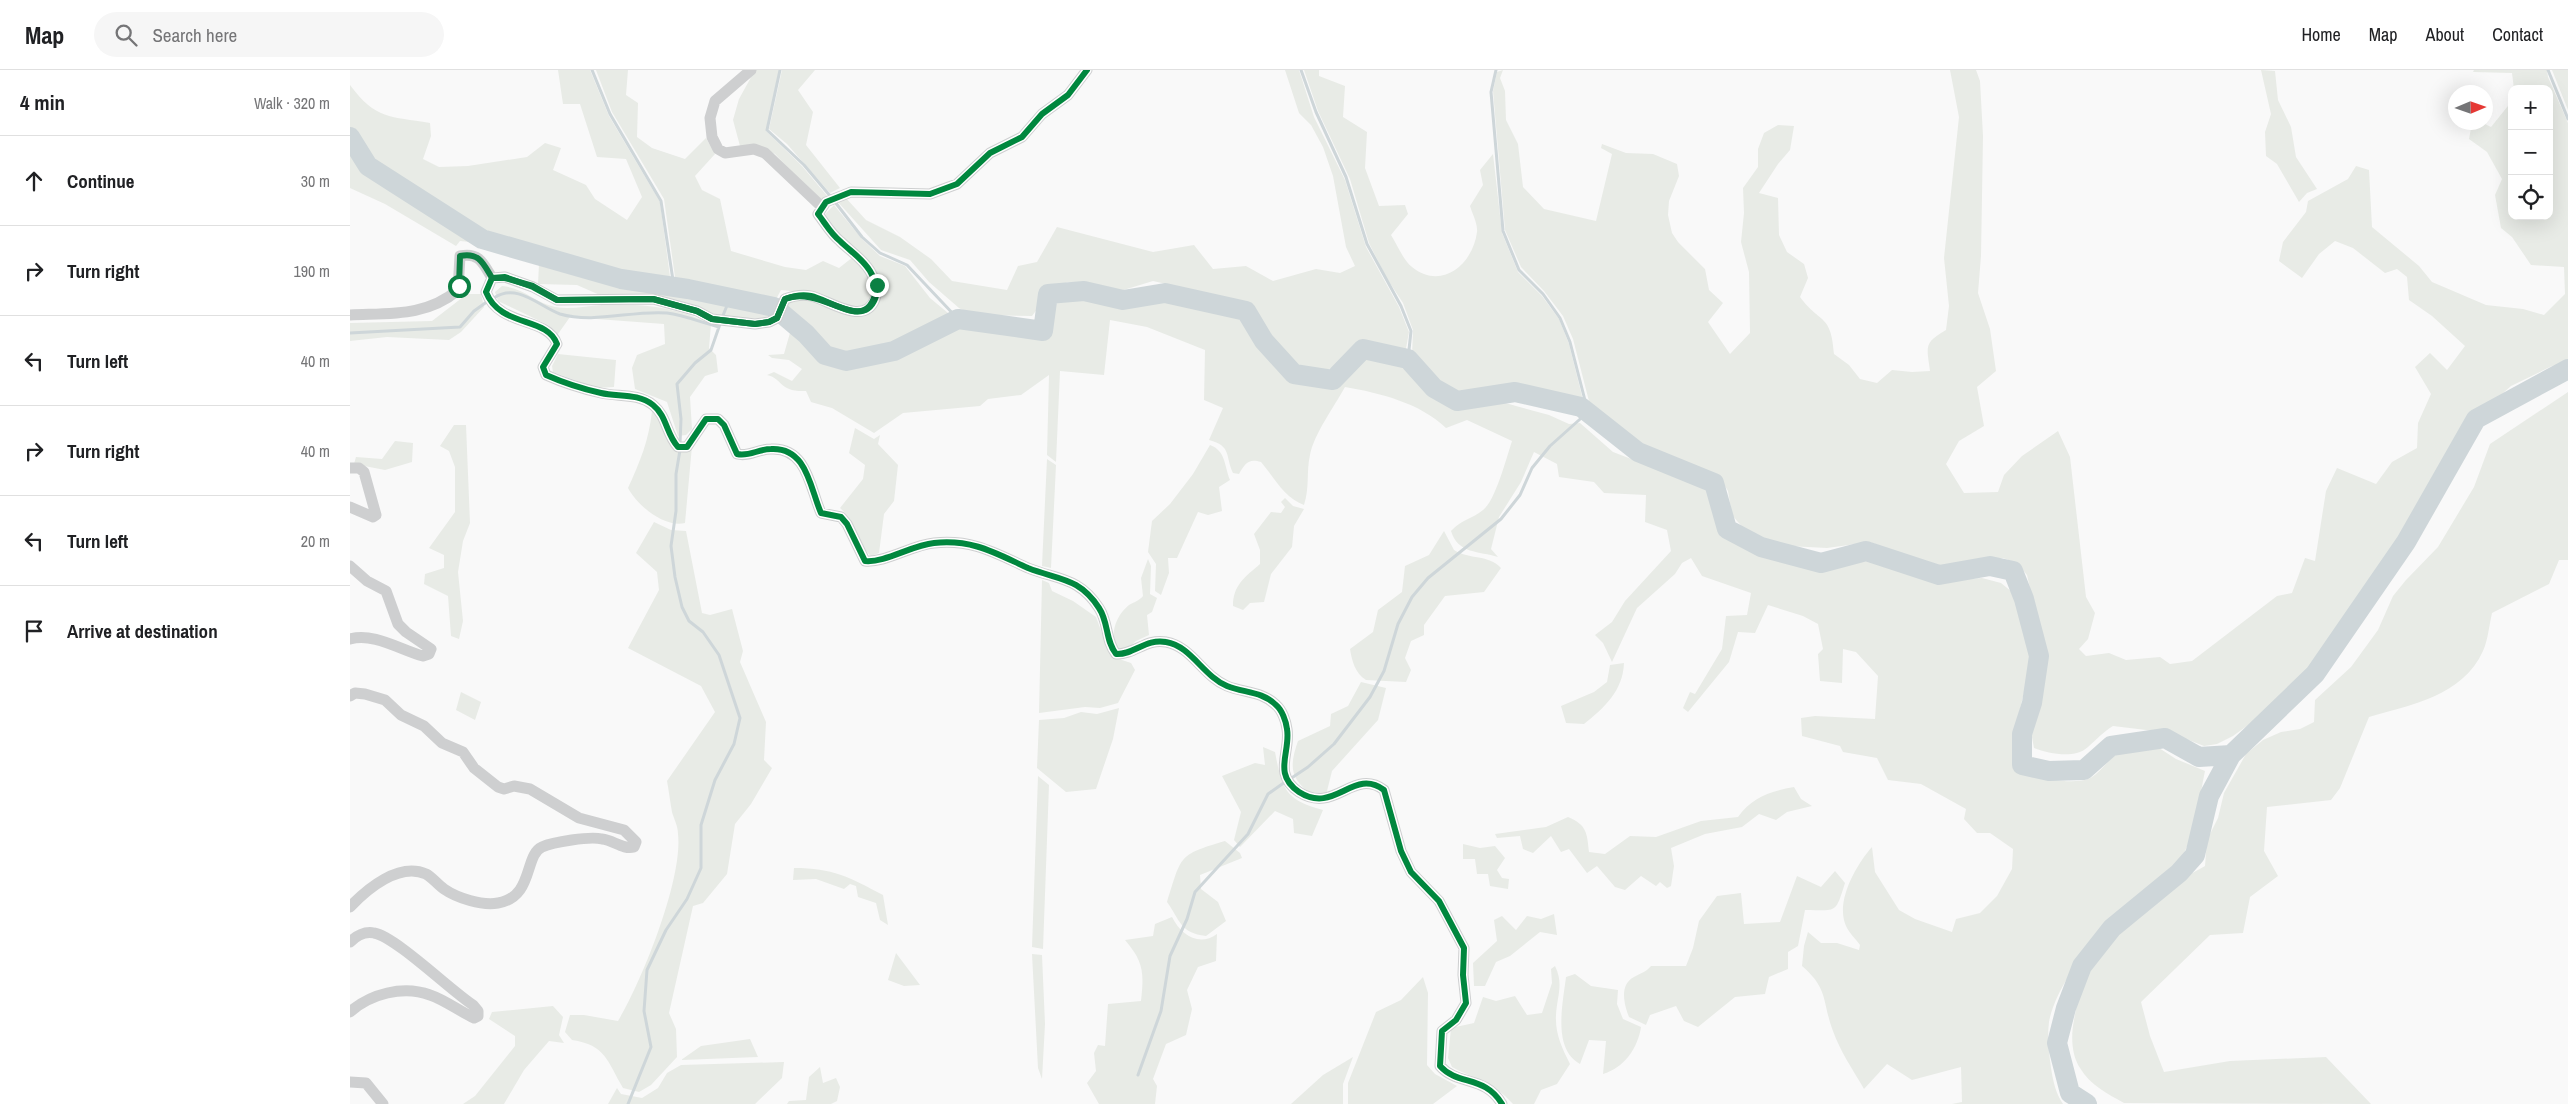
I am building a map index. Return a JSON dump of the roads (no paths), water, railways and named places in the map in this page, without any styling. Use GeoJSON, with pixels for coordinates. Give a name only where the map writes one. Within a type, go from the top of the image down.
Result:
{"type":"FeatureCollection","features":[{"type":"Feature","properties":{"kind":"street"},"geometry":{"type":"LineString","coordinates":[[751,70],[715,101],[710,118],[712,137],[718,149],[724,153],[754,149],[765,153],[824,205]]}},
{"type":"Feature","properties":{"kind":"street"},"geometry":{"type":"LineString","coordinates":[[492,278],[505,278],[533,286],[557,300],[653,299],[697,311],[712,319],[755,324],[769,322],[777,318],[785,299],[798,295],[810,296],[848,311],[863,312],[870,307],[875,299],[877,285],[869,270],[830,230],[818,214],[824,205],[838,196],[868,191],[930,194],[957,184],[990,153],[1022,137],[1042,114],[1068,95],[1087,70]]}},
{"type":"Feature","properties":{"kind":"street"},"geometry":{"type":"LineString","coordinates":[[350,315],[408,313],[438,305],[458,290],[460,256],[470,254],[479,257],[492,278]]}},
{"type":"Feature","properties":{"kind":"street"},"geometry":{"type":"LineString","coordinates":[[492,278],[486,292],[491,304],[501,312],[543,329],[555,338],[557,344],[543,367],[546,376],[602,394],[626,395],[652,404],[662,414],[671,440],[678,446],[686,446],[706,419],[718,419],[724,426],[737,454],[745,456],[768,448],[782,449],[794,455],[805,468],[821,513],[840,517],[847,524],[865,561],[873,562],[906,549],[951,541],[990,549],[1028,568],[1059,576],[1080,587],[1100,609],[1108,644],[1116,654],[1125,655],[1151,641],[1176,644],[1226,686],[1256,693],[1278,706],[1287,728],[1283,757],[1285,775],[1295,789],[1305,795],[1325,800],[1357,785],[1368,783],[1384,790],[1401,851],[1411,872],[1439,901],[1464,948],[1463,975],[1466,1003],[1456,1020],[1442,1031],[1440,1066],[1448,1075],[1471,1080],[1485,1087],[1502,1104]]}},
{"type":"Feature","properties":{"kind":"street"},"geometry":{"type":"LineString","coordinates":[[350,468],[359,468],[364,472],[376,515],[373,517],[350,507]]}},
{"type":"Feature","properties":{"kind":"street"},"geometry":{"type":"LineString","coordinates":[[350,566],[367,581],[386,591],[398,624],[406,632],[431,648],[430,654],[423,656],[372,638],[360,636],[350,639]]}},
{"type":"Feature","properties":{"kind":"street"},"geometry":{"type":"LineString","coordinates":[[350,696],[355,693],[365,694],[385,700],[401,715],[424,726],[442,743],[463,752],[474,768],[498,787],[504,789],[514,786],[530,789],[579,818],[624,830],[636,842],[634,847],[628,848],[599,838],[573,840],[544,846],[537,850],[522,888],[516,895],[497,903],[454,895],[427,874],[407,872],[398,873],[379,882],[350,907]]}},
{"type":"Feature","properties":{"kind":"street"},"geometry":{"type":"LineString","coordinates":[[350,942],[362,934],[376,933],[407,953],[473,1005],[478,1011],[478,1016],[474,1018],[428,994],[415,992],[378,995],[350,1012]]}},
{"type":"Feature","properties":{"kind":"street"},"geometry":{"type":"LineString","coordinates":[[350,1082],[366,1083],[384,1104]]}},
{"type":"Feature","properties":{"kind":"waterway"},"geometry":{"type":"LineString","coordinates":[[592,70],[610,114],[661,201],[674,287]]}},
{"type":"Feature","properties":{"kind":"waterway"},"geometry":{"type":"LineString","coordinates":[[780,70],[767,130],[804,165],[831,197]]}},
{"type":"Feature","properties":{"kind":"waterway"},"geometry":{"type":"LineString","coordinates":[[1301,70],[1316,112],[1346,177],[1367,244],[1401,306],[1411,331],[1408,359]]}},
{"type":"Feature","properties":{"kind":"waterway"},"geometry":{"type":"LineString","coordinates":[[1290,779],[1308,767],[1334,744],[1370,697],[1384,671],[1398,624],[1412,597],[1428,578],[1501,519],[1520,495],[1532,468],[1550,446],[1588,412],[1570,342],[1560,318],[1543,294],[1519,270],[1503,231],[1491,92],[1496,70]]}},
{"type":"Feature","properties":{"kind":"waterway"},"geometry":{"type":"LineString","coordinates":[[2548,70],[2568,119]]}},
{"type":"Feature","properties":{"kind":"waterway"},"geometry":{"type":"LineString","coordinates":[[350,137],[368,166],[482,239],[621,279],[688,289],[774,307],[806,334],[825,355],[846,361],[894,351],[958,319],[1043,331],[1048,294],[1084,291],[1123,300],[1165,293],[1246,311],[1264,341],[1294,374],[1333,380],[1363,349],[1408,359],[1434,388],[1457,401],[1515,392],[1581,407],[1638,452],[1714,483],[1727,529],[1761,547],[1821,563],[1866,551],[1939,575],[1990,566],[2013,571],[2024,599],[2039,656],[2032,703],[2022,734],[2022,765],[2049,771],[2084,770],[2111,746],[2165,738],[2199,757],[2231,755],[2315,674],[2406,542],[2476,419],[2568,369]]}},
{"type":"Feature","properties":{"kind":"waterway"},"geometry":{"type":"LineString","coordinates":[[835,202],[862,237],[880,253],[907,265],[958,319]]}},
{"type":"Feature","properties":{"kind":"waterway"},"geometry":{"type":"LineString","coordinates":[[494,298],[503,294],[520,294],[552,311],[573,317],[587,318],[640,313],[667,313],[719,327]]}},
{"type":"Feature","properties":{"kind":"waterway"},"geometry":{"type":"LineString","coordinates":[[722,318],[730,298]]}},
{"type":"Feature","properties":{"kind":"waterway"},"geometry":{"type":"LineString","coordinates":[[350,333],[460,327],[474,311],[488,301]]}},
{"type":"Feature","properties":{"kind":"waterway"},"geometry":{"type":"LineString","coordinates":[[680,444],[681,419],[677,384],[695,363],[711,350],[720,324]]}},
{"type":"Feature","properties":{"kind":"waterway"},"geometry":{"type":"LineString","coordinates":[[628,1104],[651,1047],[644,1011],[647,970],[666,930],[687,899],[701,868],[701,825],[715,780],[734,744],[740,718],[719,655],[703,632],[689,621],[682,607],[675,577],[671,546],[676,511],[676,474],[680,450]]}},
{"type":"Feature","properties":{"kind":"waterway"},"geometry":{"type":"LineString","coordinates":[[2087,1104],[2070,1093],[2057,1043],[2066,1008],[2082,966],[2112,928],[2179,873],[2195,855],[2209,796],[2231,755]]}},
{"type":"Feature","properties":{"kind":"waterway"},"geometry":{"type":"LineString","coordinates":[[1138,1075],[1161,1011],[1170,956],[1187,919],[1195,892],[1248,834],[1268,794],[1285,782]]}}]}
